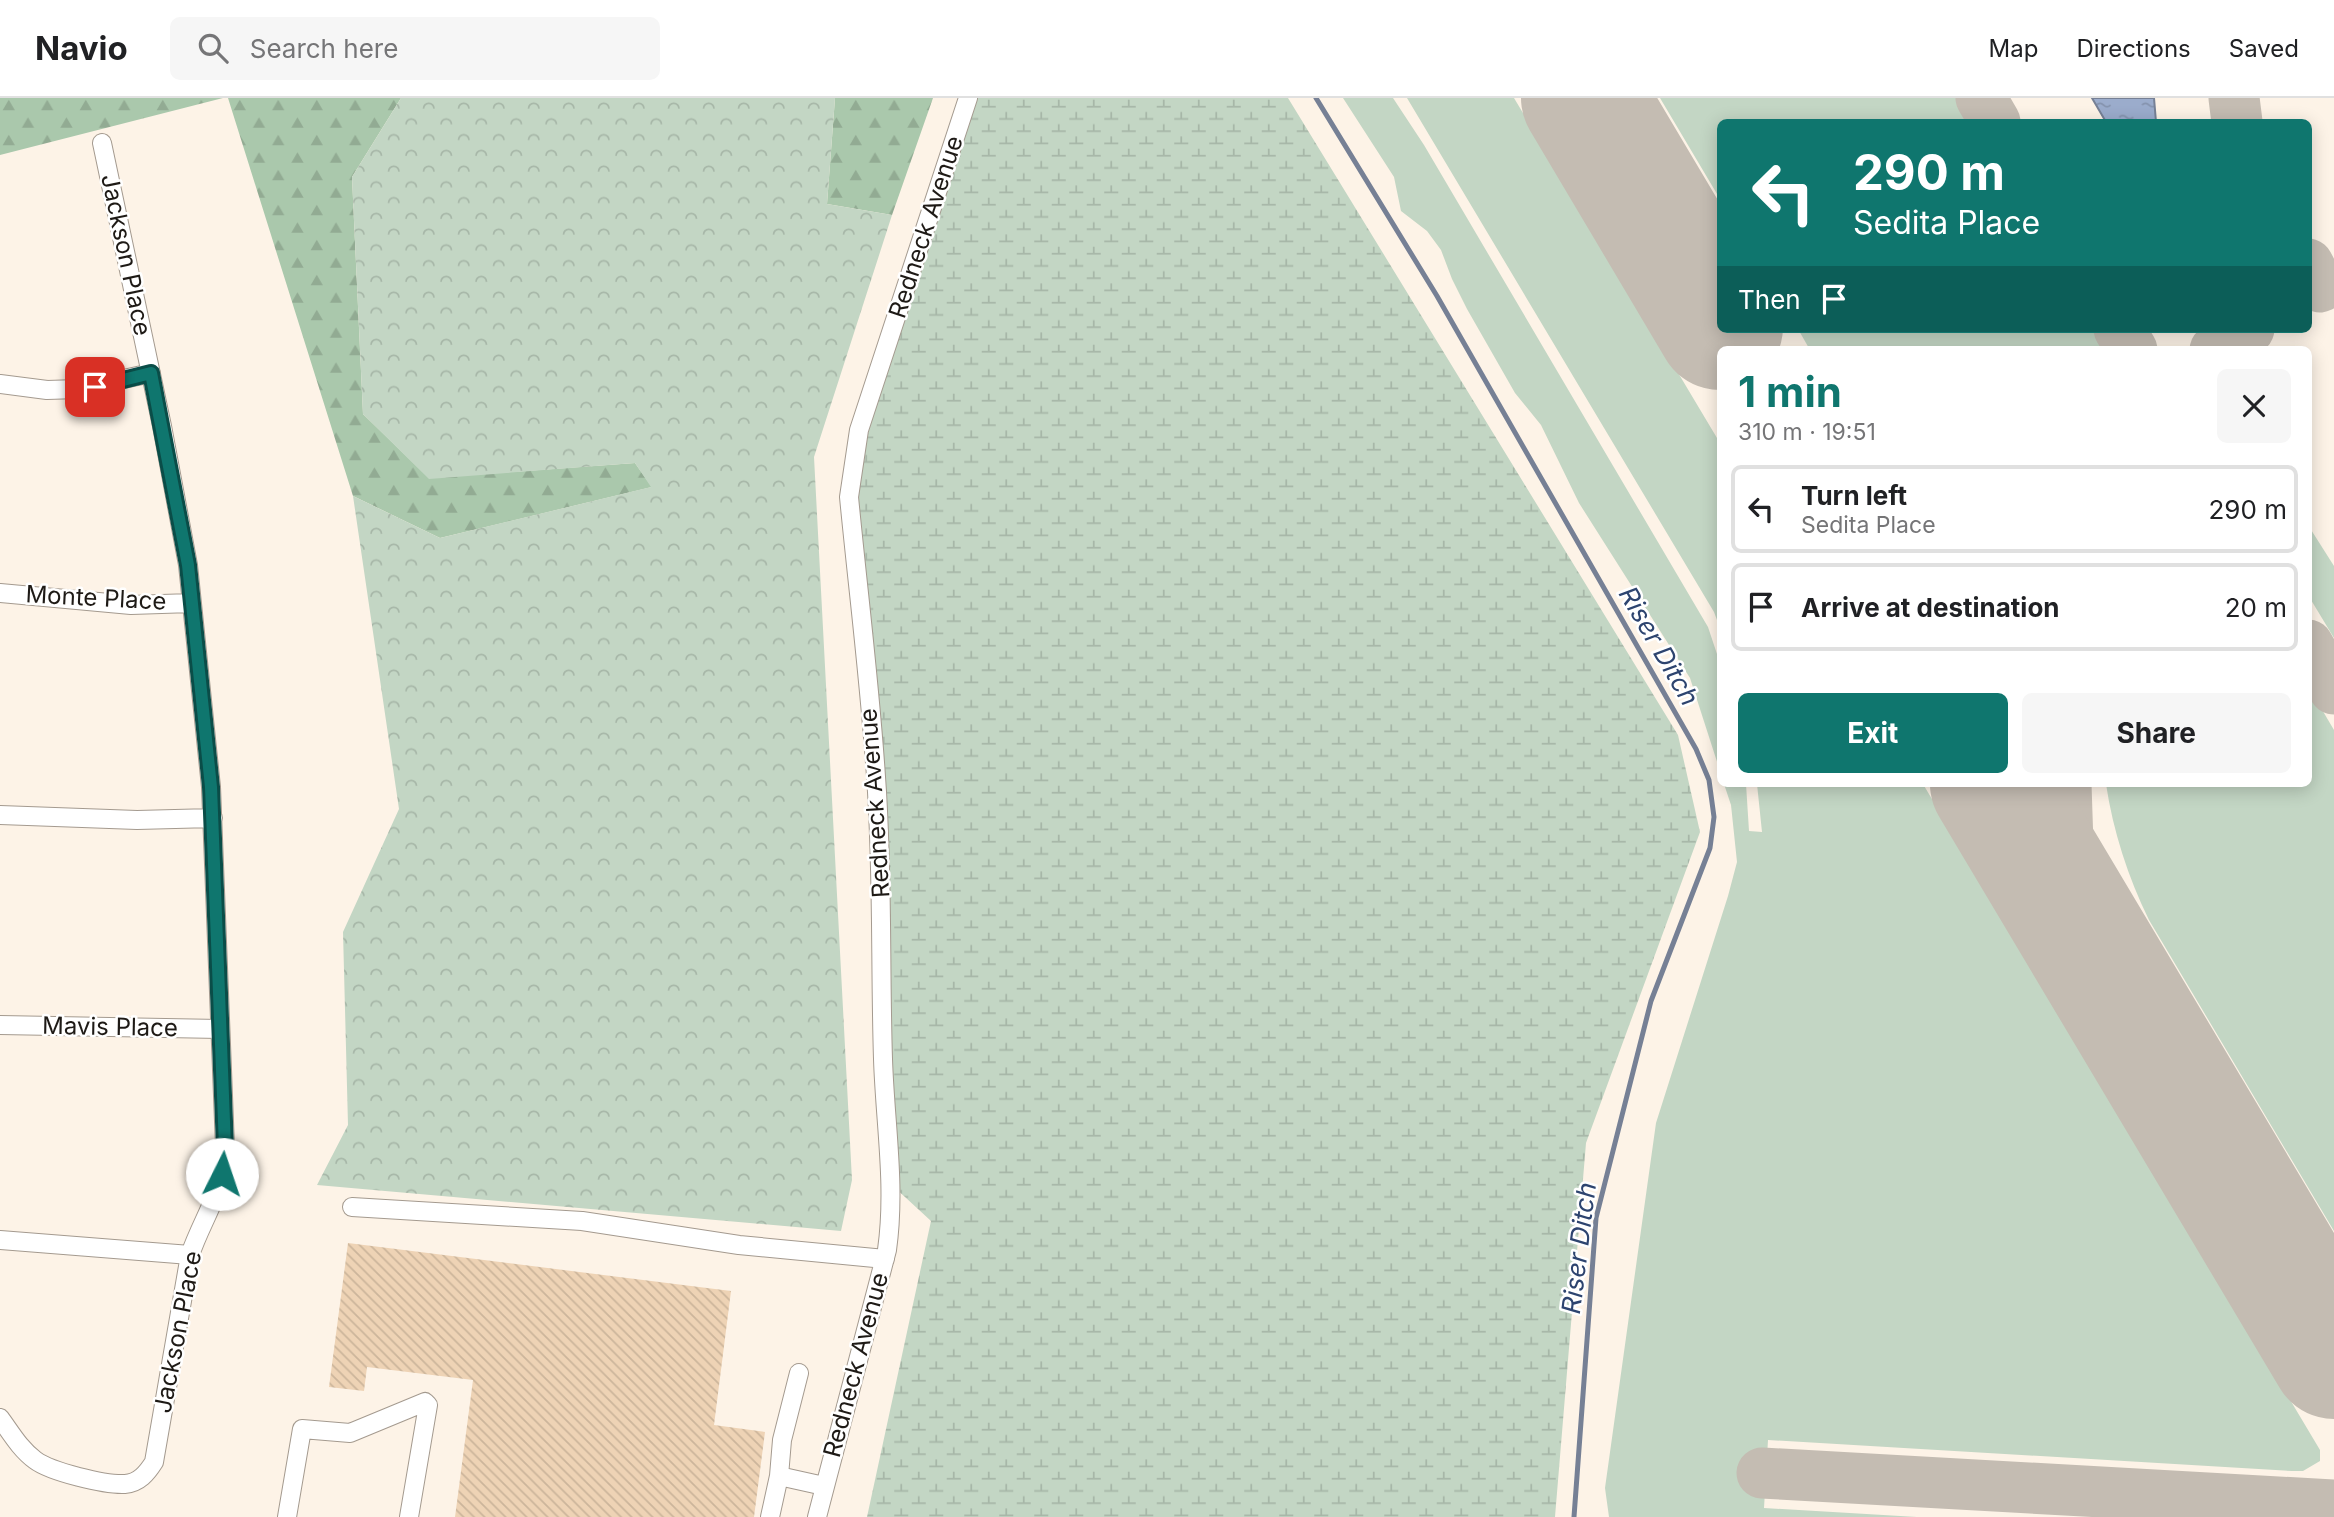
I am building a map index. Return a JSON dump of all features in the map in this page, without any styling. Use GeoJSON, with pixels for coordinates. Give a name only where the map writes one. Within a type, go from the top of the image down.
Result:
{"type":"FeatureCollection","features":[{"type":"Feature","properties":{"kind":"street","name":"Redneck Avenue"},"geometry":{"type":"LineString","coordinates":[[817,1517],[885,1259],[892,1217],[883,1060],[882,884],[876,776],[849,497],[859,430],[968,98]]}},
{"type":"Feature","properties":{"kind":"street","name":"Jackson Place"},"geometry":{"type":"LineString","coordinates":[[0,1418],[21,1448],[54,1471],[124,1484],[139,1480],[148,1473],[154,1462],[190,1255],[199,1229],[216,1196],[225,1147],[213,818],[188,565],[102,143]]}},
{"type":"Feature","properties":{"kind":"street"},"geometry":{"type":"LineString","coordinates":[[0,384],[47,390],[78,389],[151,373]]}},
{"type":"Feature","properties":{"kind":"street","name":"Monte Place"},"geometry":{"type":"LineString","coordinates":[[0,593],[131,605],[192,603]]}},
{"type":"Feature","properties":{"kind":"street"},"geometry":{"type":"LineString","coordinates":[[0,815],[137,820],[213,818]]}},
{"type":"Feature","properties":{"kind":"street","name":"Mavis Place"},"geometry":{"type":"LineString","coordinates":[[0,1025],[220,1030]]}},
{"type":"Feature","properties":{"kind":"street"},"geometry":{"type":"LineString","coordinates":[[352,1207],[582,1221],[740,1245],[885,1259]]}},
{"type":"Feature","properties":{"kind":"street"},"geometry":{"type":"LineString","coordinates":[[0,1240],[190,1255]]}},
{"type":"Feature","properties":{"kind":"street"},"geometry":{"type":"LineString","coordinates":[[770,1517],[779,1476],[782,1440],[799,1373]]}},
{"type":"Feature","properties":{"kind":"street"},"geometry":{"type":"LineString","coordinates":[[287,1517],[302,1429],[350,1433],[425,1402],[428,1405],[409,1517]]}},
{"type":"Feature","properties":{"kind":"street"},"geometry":{"type":"LineString","coordinates":[[779,1476],[824,1486]]}},
{"type":"Feature","properties":{"kind":"green space"},"geometry":{"type":"Polygon","coordinates":[[[0,98],[223,98],[0,155],[0,98]]]}},
{"type":"Feature","properties":{"kind":"green space"},"geometry":{"type":"Polygon","coordinates":[[[228,98],[401,98],[352,177],[363,414],[429,478],[635,463],[652,487],[440,538],[353,496],[228,98]]]}},
{"type":"Feature","properties":{"kind":"green space"},"geometry":{"type":"Polygon","coordinates":[[[401,98],[835,98],[827,204],[892,215],[814,457],[852,1180],[841,1231],[317,1185],[348,1125],[343,932],[399,809],[353,496],[440,538],[651,487],[635,463],[429,479],[363,414],[352,177],[401,98]]]}},
{"type":"Feature","properties":{"kind":"green space"},"geometry":{"type":"Polygon","coordinates":[[[835,98],[933,98],[892,215],[827,204],[835,98]]]}},
{"type":"Feature","properties":{"kind":"green space"},"geometry":{"type":"Polygon","coordinates":[[[968,98],[1288,98],[1678,735],[1700,832],[1586,1143],[1555,1517],[867,1517],[931,1221],[892,1185],[849,497],[968,98]]]}},
{"type":"Feature","properties":{"kind":"green space"},"geometry":{"type":"Polygon","coordinates":[[[1343,98],[1393,98],[1424,145],[1708,627],[1717,654],[1717,762],[1690,678],[1579,503],[1541,425],[1515,393],[1467,309],[1441,250],[1427,231],[1401,211],[1394,177],[1343,98]]]}},
{"type":"Feature","properties":{"kind":"green space"},"geometry":{"type":"Polygon","coordinates":[[[1407,98],[1514,98],[1717,438],[1717,620],[1407,98]]]}},
{"type":"Feature","properties":{"kind":"green space"},"geometry":{"type":"Polygon","coordinates":[[[1660,98],[1956,98],[1969,119],[1717,119],[1717,194],[1660,98]]]}},
{"type":"Feature","properties":{"kind":"green space"},"geometry":{"type":"Polygon","coordinates":[[[1800,333],[2096,333],[2102,346],[1808,346],[1800,333]]]}},
{"type":"Feature","properties":{"kind":"green space"},"geometry":{"type":"Polygon","coordinates":[[[2312,531],[2334,566],[2334,638],[2312,602],[2312,531]]]}},
{"type":"Feature","properties":{"kind":"green space"},"geometry":{"type":"Polygon","coordinates":[[[2312,693],[2334,730],[2334,1231],[2149,920],[2122,854],[2107,787],[2312,787],[2312,693]]]}},
{"type":"Feature","properties":{"kind":"green space"},"geometry":{"type":"Polygon","coordinates":[[[1725,787],[1746,787],[1749,831],[1762,832],[1757,787],[1925,787],[2320,1450],[2320,1461],[2303,1471],[2292,1471],[1768,1440],[1764,1508],[1917,1517],[1609,1517],[1605,1488],[1656,1123],[1737,862],[1731,805],[1725,787]]]}},
{"type":"Feature","properties":{"kind":"water"},"geometry":{"type":"Polygon","coordinates":[[[2092,98],[2154,98],[2156,119],[2104,119],[2092,98]]]}},
{"type":"Feature","properties":{"kind":"building"},"geometry":{"type":"Polygon","coordinates":[[[348,1243],[731,1291],[714,1425],[765,1432],[754,1517],[455,1517],[473,1380],[367,1367],[364,1391],[329,1387],[348,1243]]]}},
{"type":"Feature","properties":{"kind":"waterway","name":"Riser Ditch"},"geometry":{"type":"LineString","coordinates":[[1316,98],[1437,296],[1696,749],[1709,780],[1714,817],[1710,848],[1651,1001],[1596,1218],[1574,1517]]}},
{"type":"Feature","properties":{"kind":"taxiway"},"geometry":{"type":"LineString","coordinates":[[1593,98],[1593,115]]}},
{"type":"Feature","properties":{"kind":"taxiway"},"geometry":{"type":"LineString","coordinates":[[1981,98],[1993,119]]}},
{"type":"Feature","properties":{"kind":"taxiway"},"geometry":{"type":"LineString","coordinates":[[2234,98],[2237,119]]}},
{"type":"Feature","properties":{"kind":"taxiway"},"geometry":{"type":"LineString","coordinates":[[2312,272],[2320,287]]}},
{"type":"Feature","properties":{"kind":"taxiway"},"geometry":{"type":"LineString","coordinates":[[2121,333],[2130,346]]}},
{"type":"Feature","properties":{"kind":"taxiway"},"geometry":{"type":"LineString","coordinates":[[2221,346],[2243,333]]}},
{"type":"Feature","properties":{"kind":"taxiway"},"geometry":{"type":"LineString","coordinates":[[2312,652],[2334,689]]}},
{"type":"Feature","properties":{"kind":"taxiway"},"geometry":{"type":"LineString","coordinates":[[2066,787],[2068,844],[2090,926],[2119,996]]}},
{"type":"Feature","properties":{"kind":"taxiway"},"geometry":{"type":"LineString","coordinates":[[1762,1473],[2334,1505]]}},
{"type":"Feature","properties":{"kind":"runway"},"geometry":{"type":"LineString","coordinates":[[1584,98],[1717,322]]}},
{"type":"Feature","properties":{"kind":"runway"},"geometry":{"type":"LineString","coordinates":[[1995,787],[2334,1356]]}},
{"type":"Feature","properties":{"kind":"route"},"geometry":{"type":"LineString","coordinates":[[95,387],[151,373],[188,565],[211,787],[225,1147],[222,1174]]}}]}
